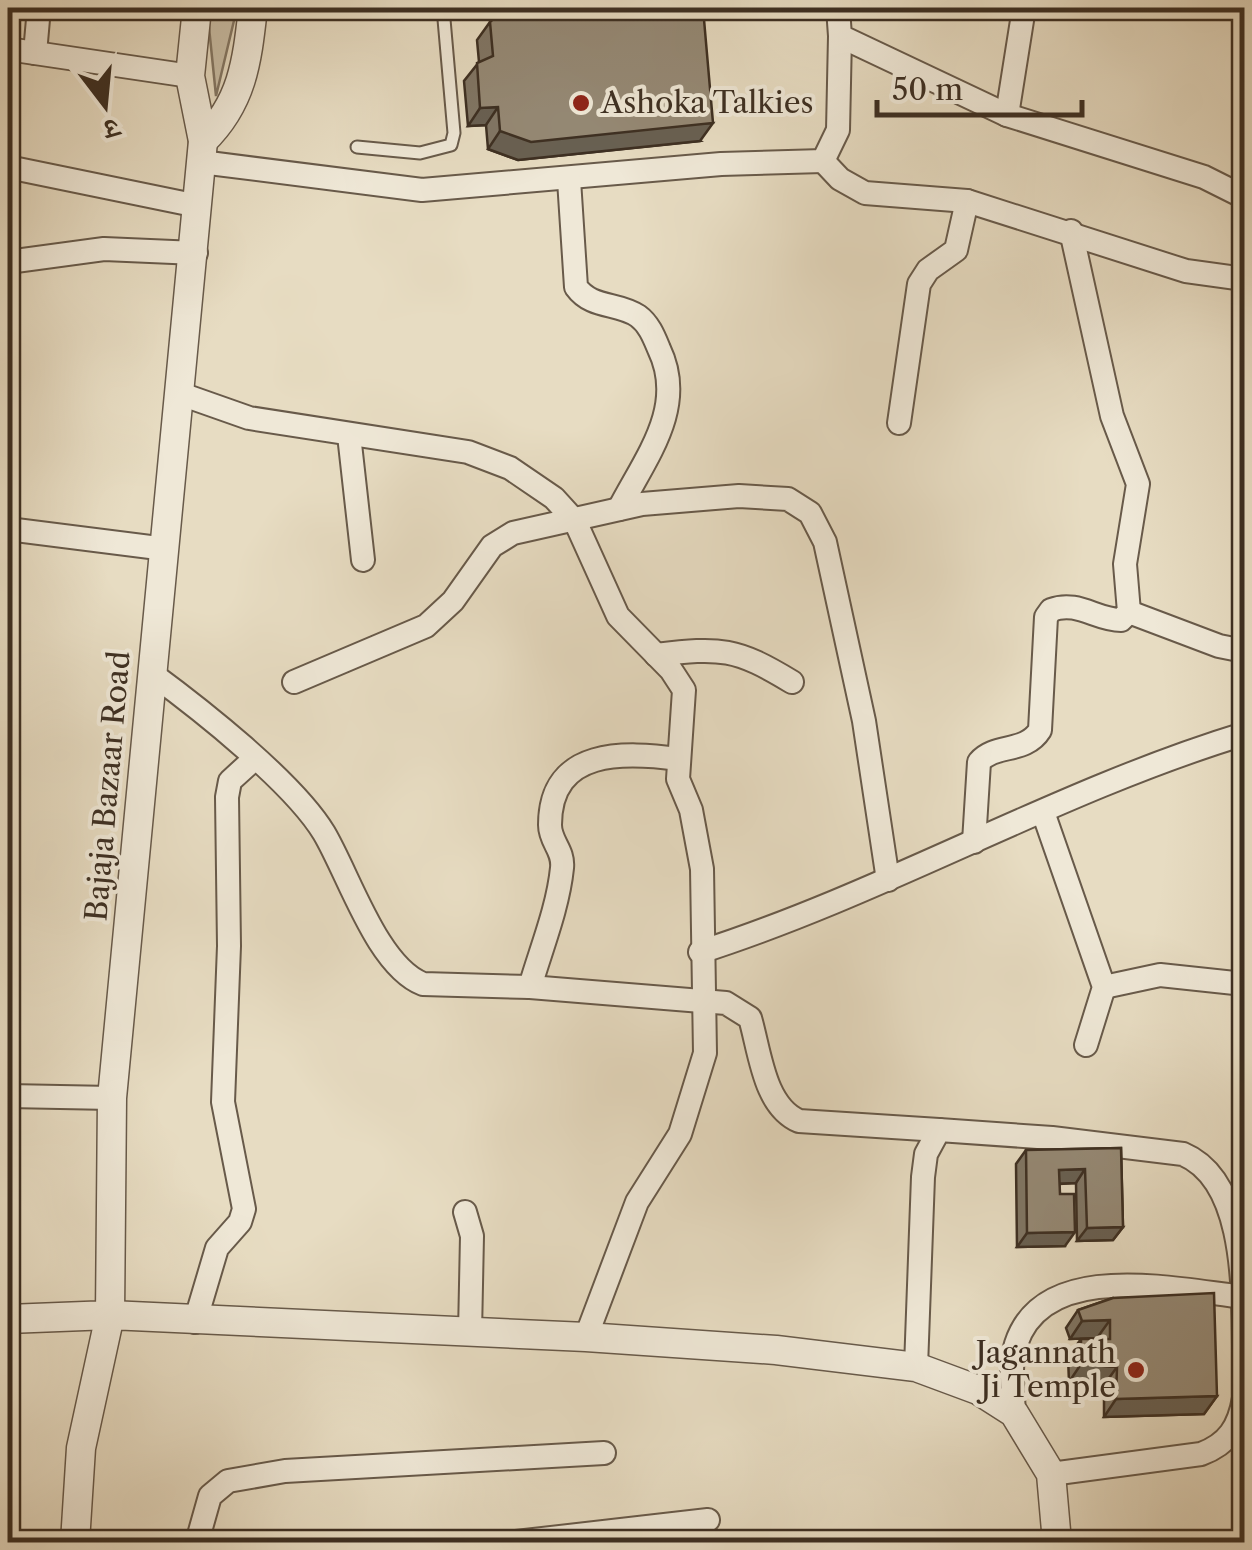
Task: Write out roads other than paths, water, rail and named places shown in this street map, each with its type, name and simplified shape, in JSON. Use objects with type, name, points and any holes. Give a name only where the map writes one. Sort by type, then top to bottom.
[{"type":"street","points":[[35,53],[39,8]]},
{"type":"street","name":"Bajaja Bazaar Road","points":[[75,1542],[81,1448],[110,1315],[112,1098],[178,393],[196,253],[202,152],[190,76],[197,8]]},
{"type":"street","points":[[253,8],[240,92],[202,152],[422,190],[721,164],[824,160]]},
{"type":"street","points":[[824,160],[838,130],[838,8]]},
{"type":"street","points":[[1008,116],[1024,8]]},
{"type":"street","points":[[840,36],[1008,116],[1204,177],[1244,197]]},
{"type":"street","points":[[8,49],[190,76]]},
{"type":"street","points":[[824,160],[840,179],[865,193],[967,201],[1071,231],[1186,271],[1244,279]]},
{"type":"street","points":[[8,167],[198,206]]},
{"type":"street","points":[[569,180],[576,286],[590,302],[633,313],[644,321],[669,379],[668,417],[619,509]]},
{"type":"street","points":[[899,423],[918,284],[928,270],[956,250],[967,201]]},
{"type":"street","points":[[1071,231],[1112,416],[1138,484],[1124,564],[1129,612]]},
{"type":"street","points":[[8,262],[104,248],[196,253]]},
{"type":"street","points":[[178,393],[249,418],[468,452],[531,481],[575,521],[618,616],[684,690],[678,779],[691,810],[702,869],[700,952],[707,1003],[705,1053],[680,1134],[636,1202],[586,1337]]},
{"type":"street","points":[[348,436],[363,560]]},
{"type":"street","points":[[294,682],[426,626],[453,601],[492,546],[513,532],[619,509],[709,497],[778,496],[810,513],[825,542],[861,706],[888,880]]},
{"type":"street","points":[[8,529],[166,549]]},
{"type":"street","points":[[974,842],[979,762],[986,754],[1027,744],[1040,730],[1046,617],[1052,610],[1071,605],[1112,620],[1121,620],[1129,612]]},
{"type":"street","points":[[1129,612],[1219,646],[1244,651]]},
{"type":"street","points":[[656,655],[706,648],[746,654],[792,682]]},
{"type":"street","points":[[151,673],[202,711],[323,831],[370,923],[409,979],[423,984],[530,987],[726,1004],[750,1018],[769,1086],[785,1115],[799,1121],[1052,1138],[1183,1154],[1201,1162],[1226,1197],[1244,1297],[1244,1344]]},
{"type":"street","points":[[700,952],[824,910],[1122,776],[1244,734]]},
{"type":"street","points":[[530,987],[561,880],[563,853],[551,834],[550,822],[566,778],[587,762],[623,752],[679,759]]},
{"type":"street","points":[[196,1322],[217,1248],[240,1222],[244,1209],[223,1102],[229,946],[227,797],[230,781],[253,760]]},
{"type":"street","points":[[1043,812],[1104,987],[1086,1045]]},
{"type":"street","points":[[1104,987],[1160,975],[1244,984]]},
{"type":"street","points":[[8,1096],[112,1098]]},
{"type":"street","points":[[916,1367],[922,1177],[926,1154],[939,1130]]},
{"type":"street","points":[[464,1212],[472,1236],[470,1333]]},
{"type":"street","points":[[1014,1413],[1012,1358],[1023,1325],[1040,1306],[1063,1294],[1130,1285],[1244,1297]]},
{"type":"street","points":[[8,1319],[110,1315],[196,1322],[586,1337],[776,1350],[916,1367],[978,1390],[1014,1413],[1051,1474],[1057,1542]]},
{"type":"street","points":[[1051,1474],[1200,1454],[1218,1447],[1234,1431],[1244,1398]]},
{"type":"street","points":[[197,1542],[210,1496],[228,1481],[285,1472],[604,1453]]},
{"type":"street","points":[[516,1542],[708,1520]]},
{"type":"lane","points":[[357,147],[420,154],[451,145],[454,132],[443,8]]},
{"type":"place","name":"Ashoka Talkies","points":[[581,103]]},
{"type":"place","name":"Jagannath Ji Temple","points":[[1136,1370]]}]
